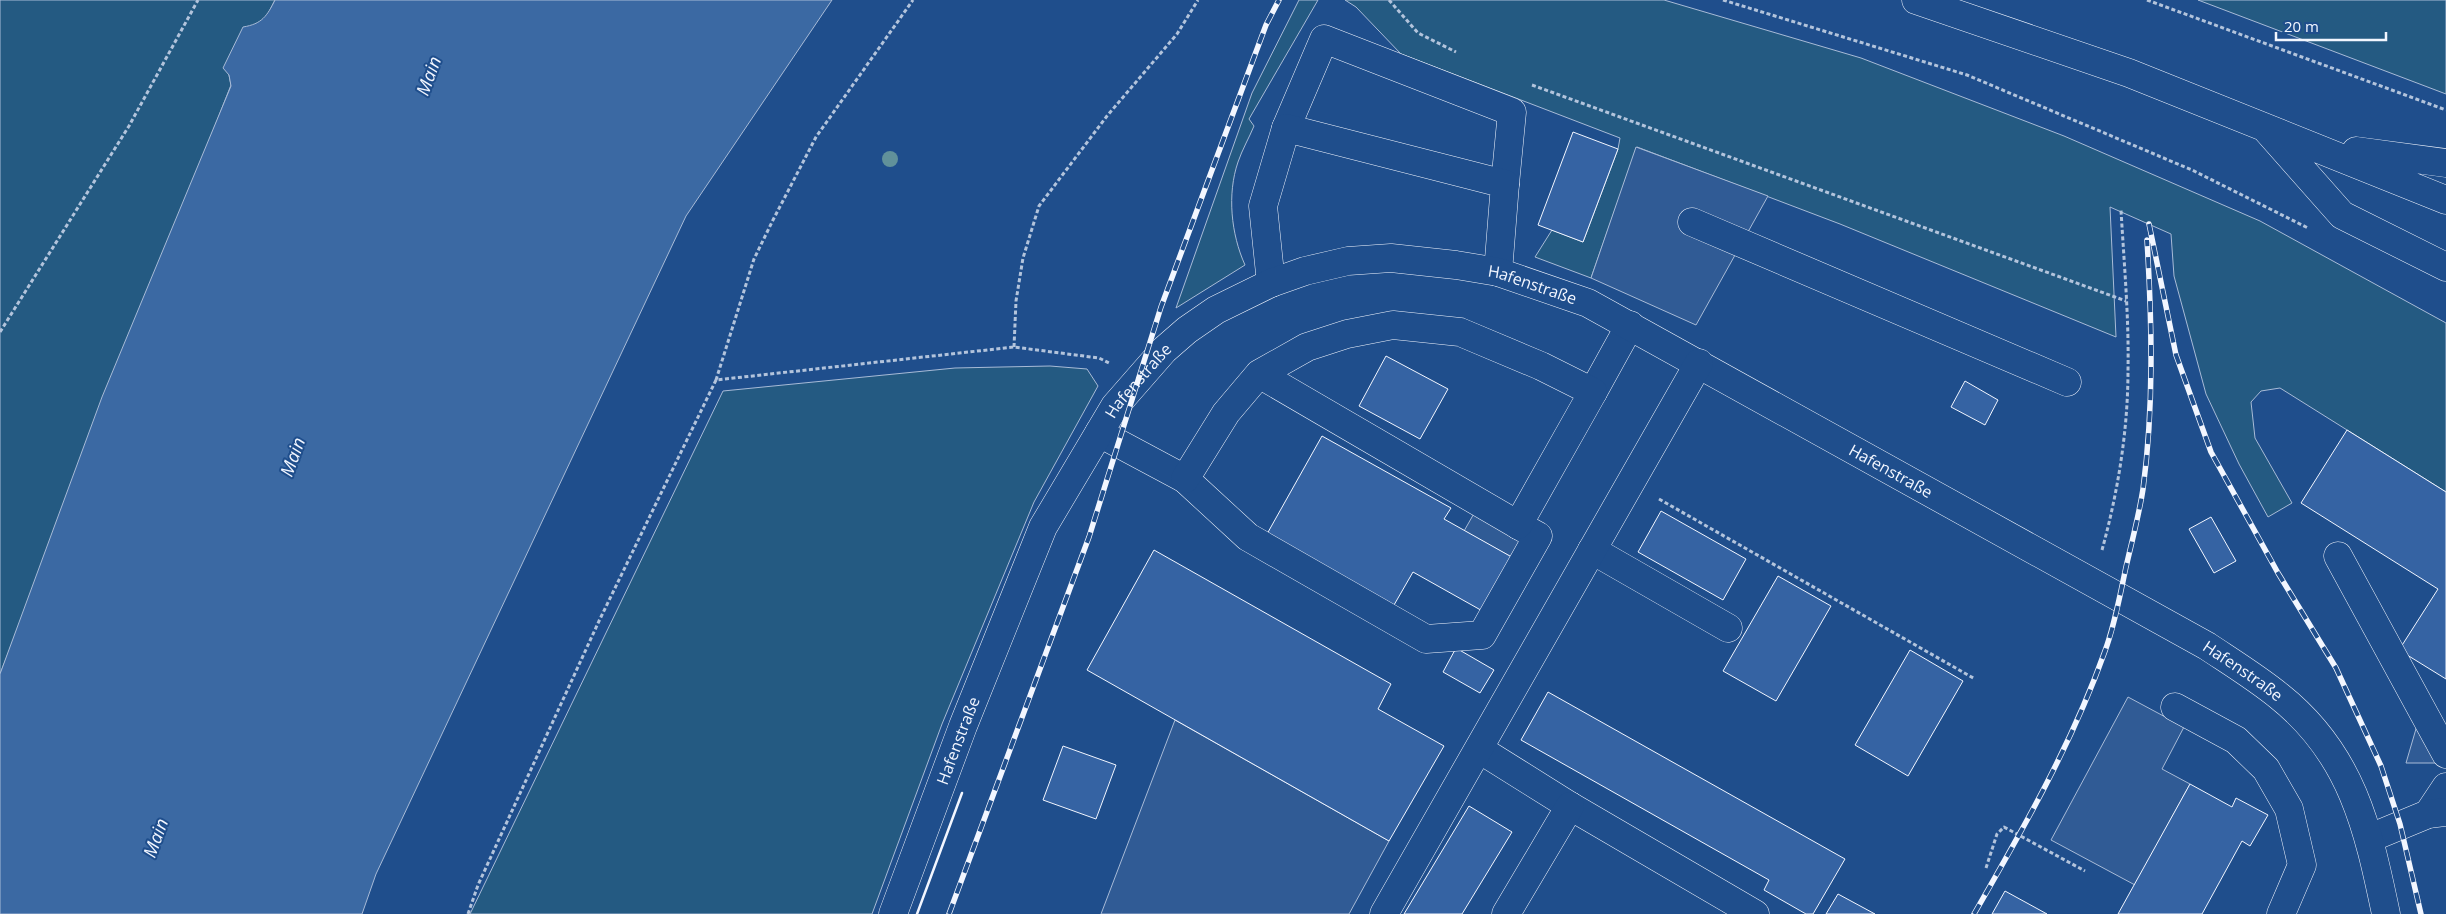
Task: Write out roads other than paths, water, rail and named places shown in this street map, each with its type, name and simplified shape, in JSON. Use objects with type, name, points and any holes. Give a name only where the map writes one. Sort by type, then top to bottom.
[{"type":"main road","points":[[1916,0],[2129,73],[2446,200]]},
{"type":"main road","points":[[1271,283],[1263,206],[1286,128],[1324,38],[1512,112],[1498,272]]},
{"type":"main road","points":[[2264,126],[2342,215],[2446,267]]},
{"type":"main road","points":[[1286,128],[1505,184]]},
{"type":"main road","points":[[2315,146],[2446,163]]},
{"type":"main road","points":[[1692,222],[2067,382]]},
{"type":"main road","name":"Hafenstraße","points":[[893,914],[962,726],[1043,527],[1115,406],[1164,350],[1187,330],[1216,310],[1271,283],[1306,271],[1348,261],[1391,258],[1456,264],[1498,272],[1588,303],[1699,363],[2092,584],[2207,646],[2280,696],[2307,722],[2333,754],[2351,786],[2370,838],[2386,914]]},
{"type":"main road","points":[[1185,479],[1226,412],[1259,374],[1307,347],[1348,334],[1393,325],[1460,332],[1541,366],[1594,392]]},
{"type":"main road","points":[[1518,525],[1630,326]]},
{"type":"main road","points":[[1384,914],[1699,363]]},
{"type":"main road","points":[[1099,433],[1185,479],[1248,537],[1426,638],[1482,636],[1538,536],[1259,374]]},
{"type":"main road","points":[[1592,550],[1728,628]]},
{"type":"main road","points":[[2338,556],[2446,754]]},
{"type":"main road","points":[[2174,707],[2236,740],[2266,769],[2289,809],[2302,865],[2281,914]]},
{"type":"main road","points":[[1478,749],[1740,910]]},
{"type":"main road","points":[[2370,838],[2437,813],[2446,787]]},
{"type":"main road","points":[[1506,914],[1570,806]]},
{"type":"water","name":"Main","points":[[275,0],[832,0],[686,216],[376,874],[362,914],[0,914],[0,674],[102,397],[231,86],[229,75],[223,68],[243,27],[255,24],[263,18]]},
{"type":"railway","points":[[949,914],[1089,537],[1161,307],[1266,25],[1279,0]]},
{"type":"railway","points":[[2149,224],[2176,355],[2211,452],[2278,573],[2336,668],[2381,766],[2400,824],[2421,914]]},
{"type":"railway","points":[[1974,914],[2046,786],[2078,719],[2109,641],[2140,508],[2147,458],[2151,365],[2147,240]]}]
